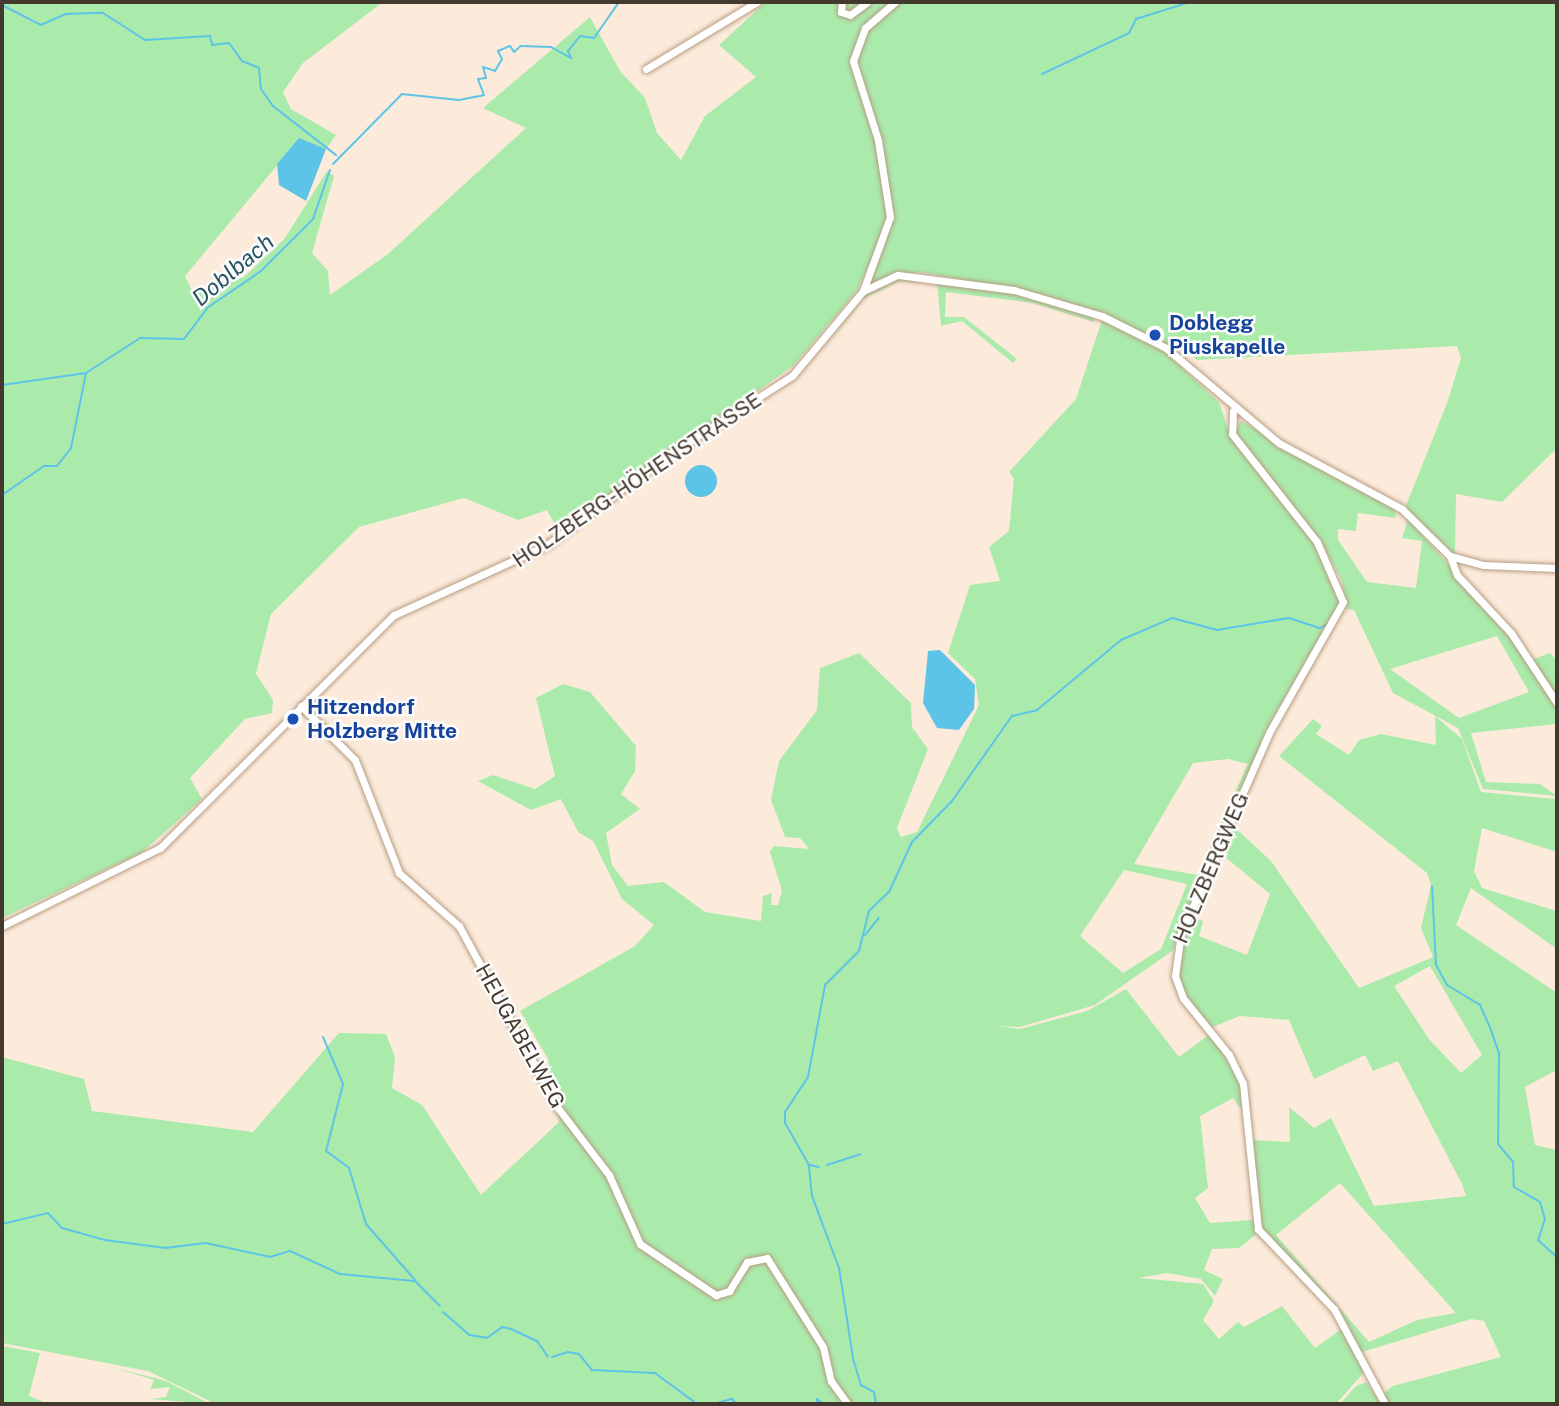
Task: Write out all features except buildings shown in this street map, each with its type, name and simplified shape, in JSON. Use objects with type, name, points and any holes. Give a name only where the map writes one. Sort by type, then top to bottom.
[{"type":"street","points":[[646,69],[757,2]]},
{"type":"street","points":[[842,2],[841,12],[850,15],[867,2]]},
{"type":"street","points":[[863,291],[890,218],[878,140],[853,61],[865,28],[895,2]]},
{"type":"street","name":"HOLZBERG-HÖHENSTRASSE","points":[[2,926],[160,848],[394,615],[524,560],[792,376],[863,291],[894,276],[919,274],[1073,305],[1166,348],[1233,411],[1279,443],[1402,509],[1450,556],[1483,565],[1557,568]]},
{"type":"street","name":"HOLZBERGWEG","points":[[1233,411],[1232,434],[1318,542],[1339,582],[1343,602],[1337,621],[1274,721],[1181,933],[1175,976],[1183,998],[1229,1055],[1243,1084],[1258,1229],[1334,1309],[1385,1404]]},
{"type":"street","points":[[1450,556],[1453,570],[1511,634],[1557,703]]},
{"type":"street","name":"HEUGABELWEG","points":[[301,706],[355,760],[399,873],[459,926],[558,1108],[609,1175],[640,1244],[716,1295],[729,1291],[747,1262],[767,1258],[823,1347],[831,1381],[848,1404]]},
{"type":"green space","points":[[2,2],[383,2],[303,63],[283,92],[291,109],[336,135],[326,149],[299,139],[185,276],[192,291],[244,277],[285,238],[327,171],[334,176],[312,253],[328,271],[330,295],[388,254],[526,128],[483,108],[590,17],[620,71],[645,98],[657,133],[681,160],[705,116],[756,77],[719,45],[766,2],[1557,2],[1557,448],[1502,502],[1456,494],[1455,555],[1405,508],[1447,403],[1461,358],[1457,346],[1197,360],[1184,347],[1168,346],[1041,294],[919,272],[870,282],[888,237],[881,239],[856,292],[793,366],[580,516],[554,523],[547,510],[518,520],[464,498],[359,527],[271,614],[256,674],[273,700],[272,713],[245,719],[190,778],[202,799],[141,853],[2,918]]},
{"type":"green space","points":[[905,277],[1027,295],[1095,316],[1094,322],[1033,303],[946,292],[945,317],[964,317],[1017,359],[1013,363],[962,321],[941,326],[937,282],[900,281],[863,299],[817,360],[865,295]]},
{"type":"green space","points":[[1102,320],[1157,345],[1219,402],[1230,435],[1310,535],[1340,602],[1272,720],[1172,951],[1095,1005],[1020,1027],[998,1026],[1020,1029],[1087,1011],[1126,989],[1179,1057],[1210,1034],[1238,1078],[1247,1117],[1233,1098],[1200,1116],[1208,1188],[1195,1198],[1210,1223],[1252,1220],[1258,1233],[1239,1248],[1212,1249],[1204,1270],[1223,1279],[1215,1296],[1201,1279],[1167,1273],[1139,1278],[1203,1284],[1214,1301],[1203,1320],[1219,1339],[1238,1322],[1244,1327],[1282,1306],[1315,1348],[1343,1328],[1365,1371],[1336,1404],[216,1404],[148,1371],[2,1343],[2,1057],[84,1079],[92,1111],[253,1132],[339,1033],[386,1034],[395,1057],[392,1088],[422,1105],[481,1195],[559,1122],[548,1059],[520,1011],[635,946],[654,925],[622,899],[593,841],[578,832],[561,799],[531,810],[478,781],[493,775],[535,789],[555,776],[536,698],[563,684],[590,692],[636,746],[635,771],[621,794],[640,809],[606,833],[612,865],[628,886],[664,882],[705,912],[761,921],[763,896],[772,893],[771,905],[778,905],[782,891],[770,852],[774,846],[809,849],[800,838],[785,837],[771,800],[779,761],[817,710],[820,668],[859,653],[911,703],[912,727],[928,749],[897,828],[901,837],[917,832],[979,705],[975,679],[948,653],[970,585],[1000,581],[989,547],[1009,531],[1014,479],[1009,472],[1076,399]],"holes":[[[1228,759],[1248,764],[1198,875],[1134,864],[1193,763]],[[1124,870],[1187,884],[1161,949],[1123,973],[1080,936]]]},
{"type":"green space","points":[[1241,421],[1395,508],[1396,518],[1358,513],[1356,531],[1338,529],[1338,540],[1367,582],[1416,588],[1422,541],[1402,538],[1408,519],[1501,624],[1557,706],[1557,724],[1471,733],[1486,782],[1540,784],[1557,796],[1483,789],[1458,728],[1393,693],[1354,610],[1346,609],[1342,581],[1320,540],[1234,433]],"holes":[[[1497,636],[1529,692],[1459,718],[1390,669]]]},
{"type":"green space","points":[[1550,653],[1557,660],[1557,699],[1532,660]]},
{"type":"green space","points":[[1435,716],[1462,739],[1481,792],[1557,799],[1557,852],[1482,828],[1474,871],[1482,888],[1557,911],[1557,949],[1471,888],[1456,925],[1557,993],[1557,1070],[1525,1087],[1535,1145],[1557,1150],[1557,1404],[1388,1404],[1383,1394],[1393,1386],[1501,1357],[1484,1321],[1471,1319],[1362,1352],[1336,1308],[1260,1228],[1253,1140],[1290,1142],[1289,1107],[1314,1128],[1331,1118],[1374,1206],[1466,1196],[1462,1184],[1398,1061],[1373,1071],[1365,1055],[1314,1079],[1289,1020],[1240,1016],[1210,1028],[1185,997],[1177,976],[1176,956],[1190,917],[1203,921],[1199,936],[1247,955],[1270,894],[1219,852],[1231,824],[1271,861],[1359,988],[1433,957],[1421,928],[1431,885],[1427,873],[1279,756],[1313,719],[1322,726],[1316,734],[1349,755],[1359,740],[1381,734],[1436,745]],"holes":[[[1430,966],[1482,1055],[1461,1073],[1429,1039],[1394,986]],[[1340,1183],[1455,1312],[1455,1313],[1417,1320],[1369,1342],[1276,1235]]]},
{"type":"green space","points":[[2,1346],[40,1353],[29,1396],[49,1404],[2,1404]]},
{"type":"green space","points":[[112,1367],[166,1381],[210,1404],[151,1399],[166,1397],[170,1387],[150,1389],[154,1380]]},
{"type":"green space","points":[[1366,1382],[1382,1404],[1340,1404],[1356,1386]]},
{"type":"water","points":[[299,138],[326,149],[306,201],[279,185],[277,164]]},
{"type":"water","points":[[701,465],[713,469],[717,481],[713,493],[701,497],[689,493],[685,481],[689,469]]},
{"type":"water","points":[[940,650],[975,685],[974,709],[959,730],[937,728],[923,703],[928,651]]},
{"type":"waterway","name":"Doblbach","points":[[333,164],[402,94],[459,100],[484,95],[478,79],[486,78],[483,67],[495,71],[502,59],[498,51],[510,46],[514,52],[521,46],[551,47],[571,58],[568,51],[580,36],[594,38],[619,2]]},
{"type":"waterway","points":[[1042,74],[1129,33],[1136,19],[1190,2]]},
{"type":"waterway","points":[[2,5],[41,25],[66,14],[103,13],[145,40],[210,36],[212,45],[229,43],[242,61],[259,68],[261,89],[273,106],[336,155]]},
{"type":"waterway","name":"Doblbach","points":[[2,495],[44,466],[57,466],[71,448],[86,373],[140,338],[184,339],[207,308],[261,271],[313,219],[330,170]]},
{"type":"waterway","points":[[2,385],[86,373]]},
{"type":"waterway","points":[[876,1404],[874,1392],[861,1385],[853,1358],[839,1268],[812,1196],[809,1165],[785,1123],[785,1112],[808,1077],[825,985],[859,951],[869,911],[889,892],[912,842],[952,801],[1012,716],[1037,710],[1121,640],[1172,618],[1217,630],[1289,618],[1320,628],[1327,624]]},
{"type":"waterway","points":[[1432,886],[1436,965],[1447,985],[1480,1005],[1491,1030],[1499,1053],[1498,1144],[1513,1162],[1514,1187],[1540,1202],[1545,1219],[1538,1240],[1557,1257]]},
{"type":"waterway","points":[[865,935],[879,918]]},
{"type":"waterway","points":[[323,1037],[343,1084],[326,1151],[349,1168],[366,1224],[415,1280]]},
{"type":"waterway","points":[[827,1165],[860,1154]]},
{"type":"waterway","points":[[810,1165],[819,1167]]},
{"type":"waterway","points":[[2,1224],[48,1213],[62,1228],[105,1240],[165,1248],[206,1243],[270,1257],[290,1251],[340,1274],[415,1281],[440,1306]]},
{"type":"waterway","points":[[443,1312],[469,1335],[487,1338],[502,1327],[511,1329],[537,1341],[548,1357]]},
{"type":"waterway","points":[[552,1357],[568,1352],[579,1354],[592,1370],[655,1373],[697,1404]]},
{"type":"waterway","points":[[713,1404],[732,1399],[737,1404]]},
{"type":"waterway","points":[[817,1404],[817,1399],[824,1404]]},
{"type":"place","name":"Doblegg Piuskapelle","points":[[1155,335]]},
{"type":"place","name":"Hitzendorf Holzberg Mitte","points":[[293,719]]}]
